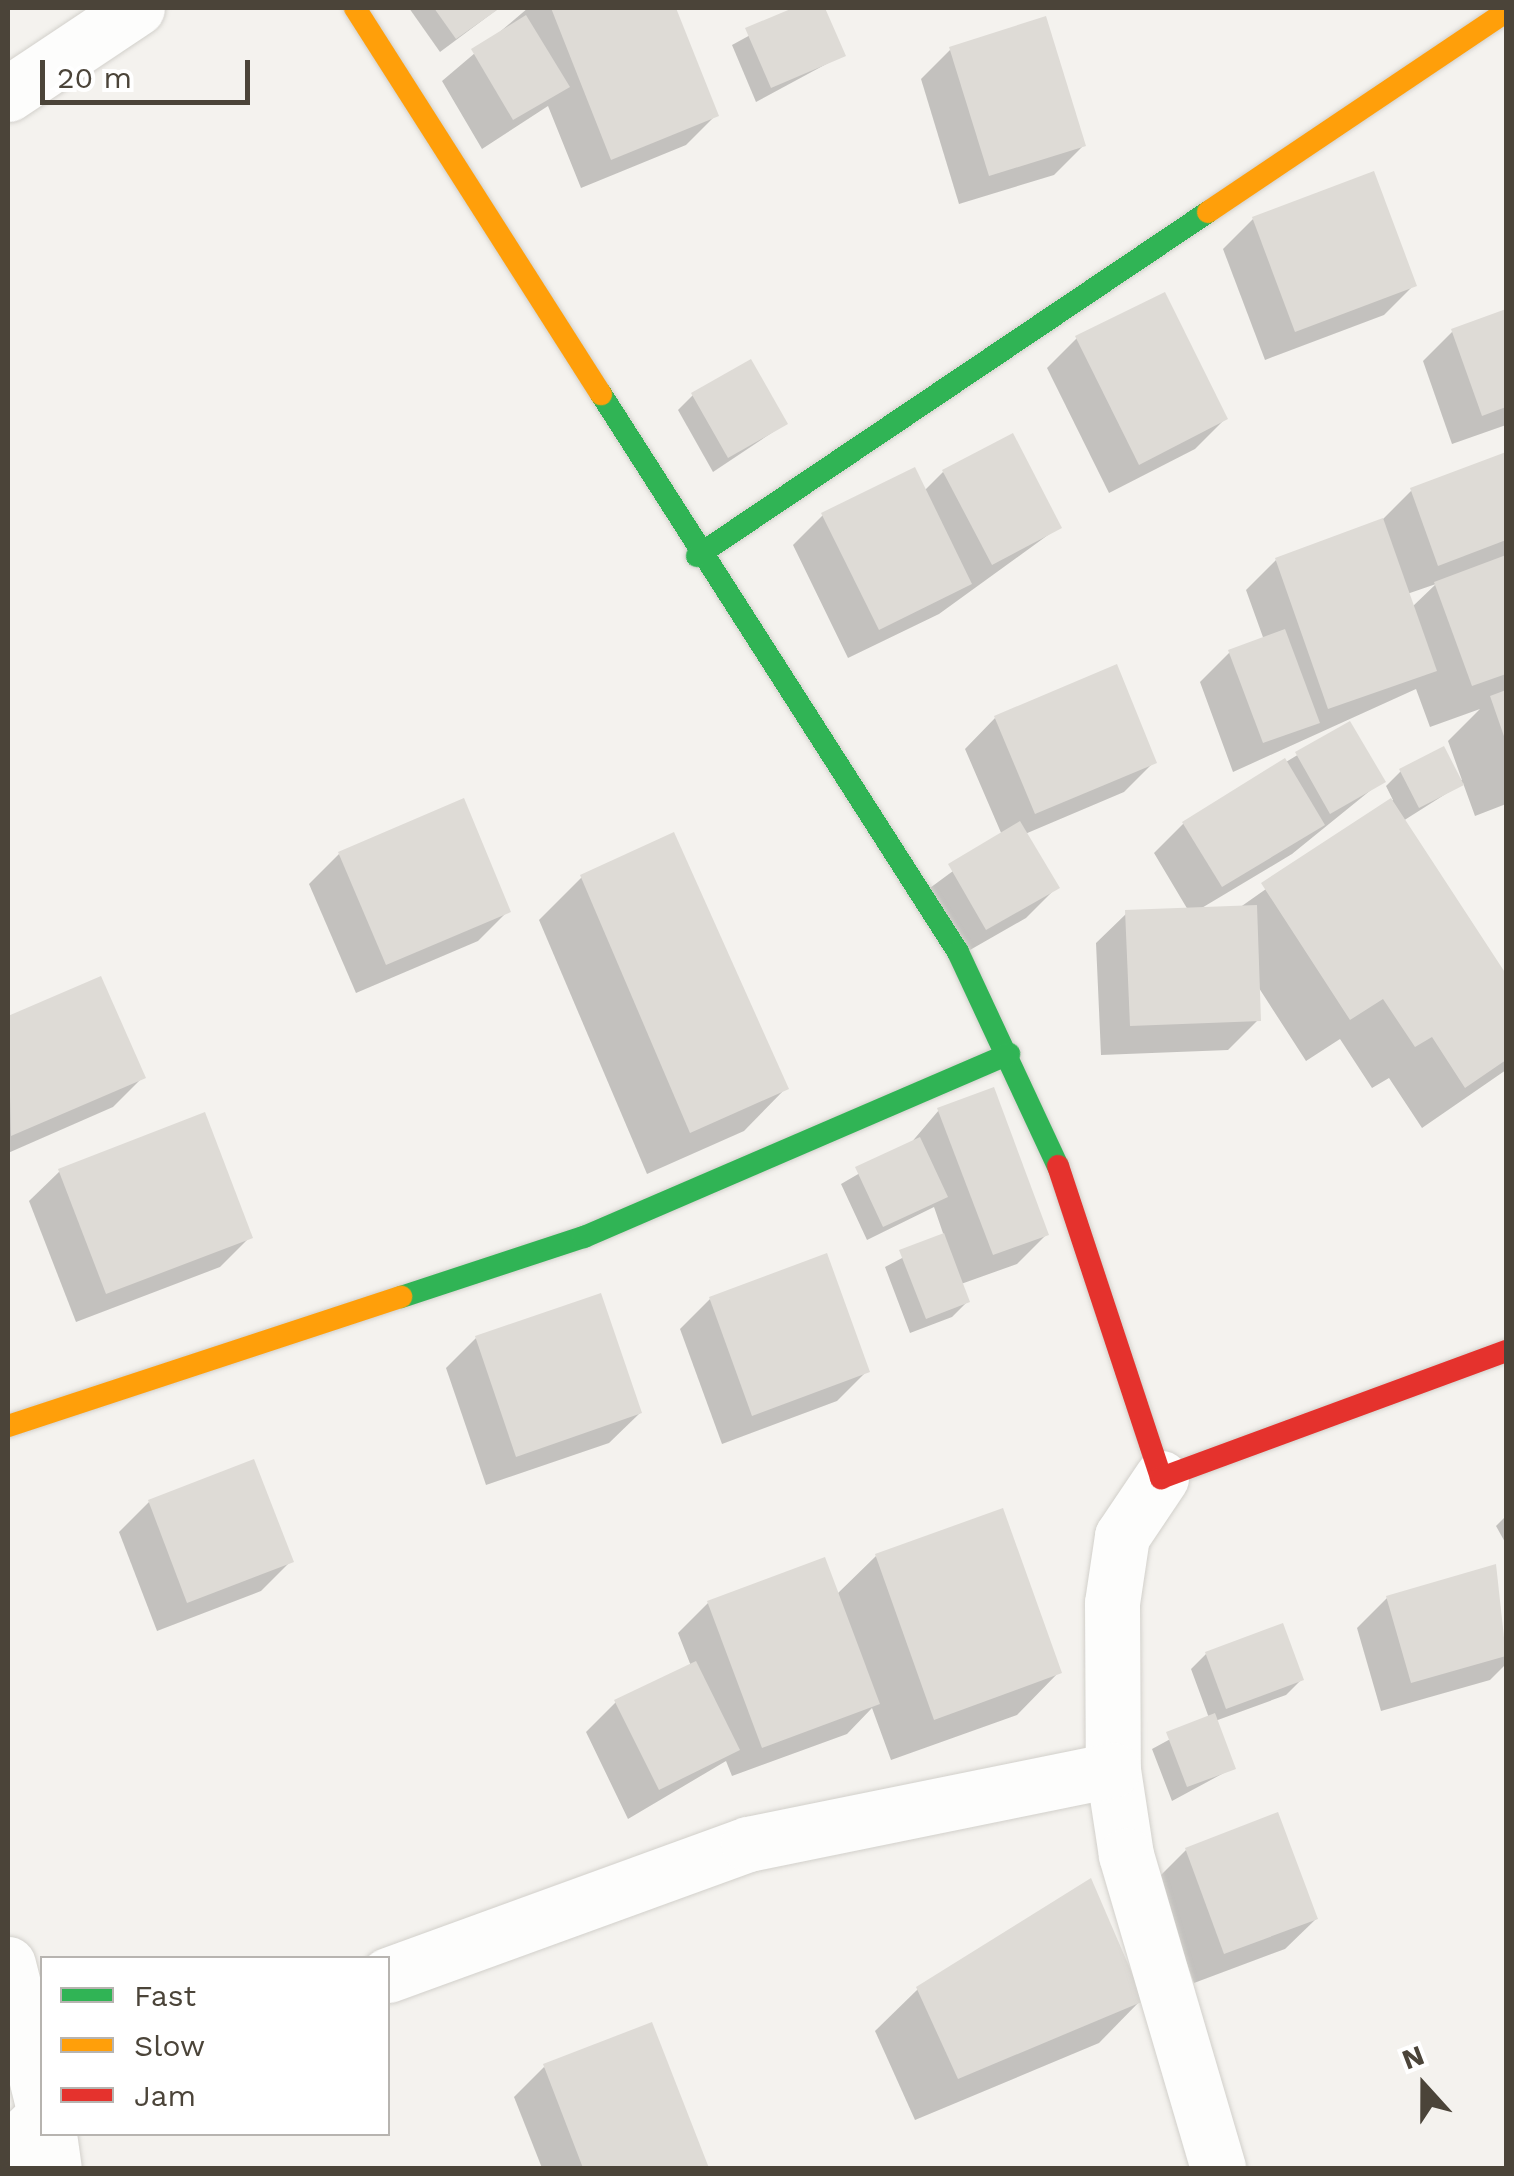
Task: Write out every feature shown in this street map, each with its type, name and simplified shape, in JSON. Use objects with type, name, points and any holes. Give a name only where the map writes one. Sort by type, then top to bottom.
[{"type":"street","points":[[8,94],[137,8]]},
{"type":"street","points":[[355,8],[697,556],[958,952],[1010,1054],[1072,1195],[1161,1478]]},
{"type":"street","points":[[697,556],[1506,12]]},
{"type":"street","points":[[8,1426],[584,1237],[1010,1054]]},
{"type":"street","points":[[1218,2168],[1126,1855],[1113,1770],[1112,1602],[1122,1536],[1161,1478],[1506,1351]]},
{"type":"street","points":[[390,1975],[748,1844],[1113,1770]]},
{"type":"street","points":[[8,1964],[40,2093]]},
{"type":"street","points":[[8,2152],[40,2120]]},
{"type":"street","points":[[49,2136],[54,2168]]},
{"type":"building","points":[[434,8],[500,8],[456,39]]},
{"type":"building","points":[[551,8],[676,8],[719,116],[611,160]]},
{"type":"building","points":[[793,8],[825,8],[846,56],[771,88],[745,28]]},
{"type":"building","points":[[526,15],[570,87],[513,120],[471,49]]},
{"type":"building","points":[[1046,16],[1086,146],[989,176],[949,47]]},
{"type":"building","points":[[1374,171],[1417,286],[1295,332],[1252,217]]},
{"type":"building","points":[[1165,292],[1228,419],[1139,465],[1075,336]]},
{"type":"building","points":[[1506,309],[1506,407],[1482,416],[1451,329]]},
{"type":"building","points":[[751,359],[788,424],[728,458],[691,393]]},
{"type":"building","points":[[1013,433],[1062,528],[992,565],[942,470]]},
{"type":"building","points":[[1506,452],[1506,540],[1438,566],[1410,488]]},
{"type":"building","points":[[915,467],[972,584],[879,630],[821,513]]},
{"type":"building","points":[[1383,518],[1437,671],[1328,709],[1275,558]]},
{"type":"building","points":[[1506,555],[1506,674],[1472,686],[1434,582]]},
{"type":"building","points":[[1285,629],[1320,723],[1263,743],[1228,650]]},
{"type":"building","points":[[1117,664],[1157,763],[1035,814],[994,716]]},
{"type":"building","points":[[1506,690],[1506,742],[1490,696]]},
{"type":"building","points":[[1350,721],[1386,782],[1330,814],[1295,752]]},
{"type":"building","points":[[1444,746],[1464,785],[1419,808],[1399,769]]},
{"type":"building","points":[[1285,758],[1325,825],[1222,887],[1182,822]]},
{"type":"building","points":[[464,798],[511,912],[386,965],[338,852]]},
{"type":"building","points":[[1391,798],[1506,974],[1506,1060],[1465,1088],[1432,1037],[1415,1047],[1383,999],[1350,1020],[1261,883]]},
{"type":"building","points":[[1020,821],[1060,888],[986,930],[948,864]]},
{"type":"building","points":[[674,832],[789,1089],[690,1133],[580,875]]},
{"type":"building","points":[[1257,905],[1261,1021],[1130,1026],[1125,910]]},
{"type":"building","points":[[101,976],[146,1078],[11,1136],[8,1016]]},
{"type":"building","points":[[994,1087],[1049,1235],[993,1255],[937,1108]]},
{"type":"building","points":[[205,1112],[253,1238],[106,1294],[58,1169]]},
{"type":"building","points":[[920,1137],[948,1197],[883,1227],[855,1167]]},
{"type":"building","points":[[944,1233],[970,1302],[926,1319],[899,1250]]},
{"type":"building","points":[[827,1253],[870,1372],[752,1416],[709,1297]]},
{"type":"building","points":[[601,1293],[642,1413],[516,1457],[475,1336]]},
{"type":"building","points":[[254,1459],[294,1562],[187,1603],[148,1500]]},
{"type":"building","points":[[1003,1508],[1062,1673],[934,1720],[875,1554]]},
{"type":"building","points":[[825,1557],[880,1704],[762,1748],[707,1601]]},
{"type":"building","points":[[1496,1564],[1506,1656],[1411,1683],[1386,1596]]},
{"type":"building","points":[[1283,1623],[1304,1680],[1226,1709],[1205,1652]]},
{"type":"building","points":[[696,1661],[740,1750],[659,1790],[614,1700]]},
{"type":"building","points":[[1215,1713],[1236,1769],[1187,1787],[1166,1732]]},
{"type":"building","points":[[1278,1812],[1318,1919],[1224,1954],[1185,1848]]},
{"type":"building","points":[[1091,1878],[1144,2001],[958,2079],[916,1987]]},
{"type":"building","points":[[652,2022],[709,2168],[583,2168],[543,2064]]},
{"type":"traffic: fast","points":[[697,556],[1208,212]]},
{"type":"traffic: fast","points":[[601,394],[958,952],[1058,1166]]},
{"type":"traffic: fast","points":[[401,1297],[584,1237],[1009,1054]]},
{"type":"traffic: slow","points":[[355,8],[601,394]]},
{"type":"traffic: slow","points":[[1208,212],[1506,12]]},
{"type":"traffic: slow","points":[[8,1426],[401,1297]]},
{"type":"traffic: jam","points":[[1058,1166],[1161,1478],[1506,1351]]}]
